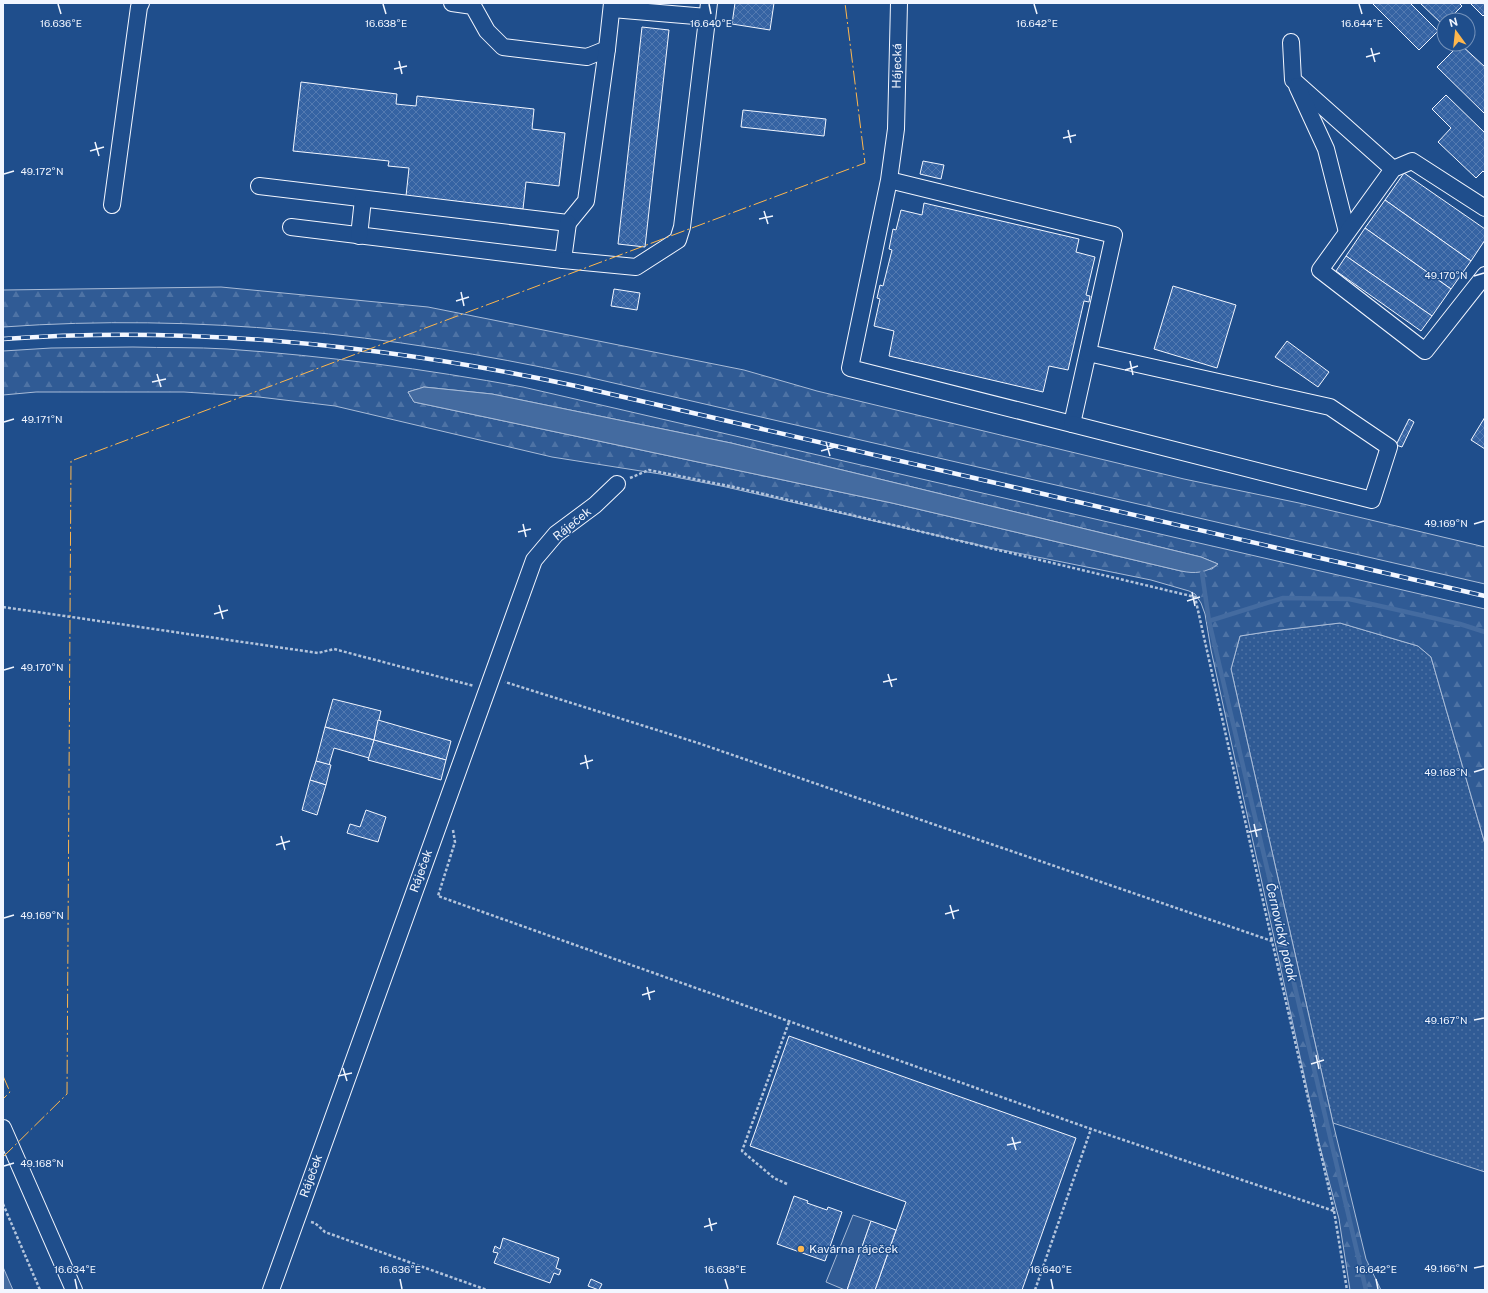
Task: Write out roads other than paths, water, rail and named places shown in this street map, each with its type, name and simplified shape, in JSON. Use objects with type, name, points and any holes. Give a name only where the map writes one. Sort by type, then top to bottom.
[{"type":"street","points":[[112,205],[124,106],[141,3]]},
{"type":"street","points":[[452,3],[473,6],[487,31],[503,47],[587,57],[607,49]]},
{"type":"street","name":"Hájecká","points":[[899,3],[896,129],[889,180],[850,368],[1072,424]]},
{"type":"street","points":[[291,227],[563,260],[636,267],[678,240],[682,227],[708,10],[612,6],[586,201],[568,223],[563,260]]},
{"type":"street","points":[[1291,42],[1293,80],[1326,149],[1347,232]]},
{"type":"street","points":[[1293,80],[1393,169]]},
{"type":"street","points":[[1485,208],[1412,161],[1393,169],[1320,270],[1425,351],[1485,275]]},
{"type":"street","points":[[889,180],[1114,236],[1072,424],[1372,500],[1389,447],[1330,407],[1088,353]]},
{"type":"street","points":[[259,186],[568,223]]},
{"type":"street","points":[[358,236],[364,199]]},
{"type":"street","name":"Ráječek","points":[[271,1290],[296,1217],[534,560],[556,534],[595,505],[617,484]]},
{"type":"street","points":[[3,1128],[74,1290]]},
{"type":"waterway","name":"Černovický potok","points":[[1202,573],[1209,621],[1366,1290]]},
{"type":"waterway","points":[[1209,621],[1283,598],[1349,599],[1460,624],[1485,632]]},
{"type":"railway","points":[[3,339],[75,335],[219,337],[291,342],[363,350],[506,372],[576,386],[1485,596]]},
{"type":"place","name":"Kavárna ráječek","points":[[801,1249]]}]
